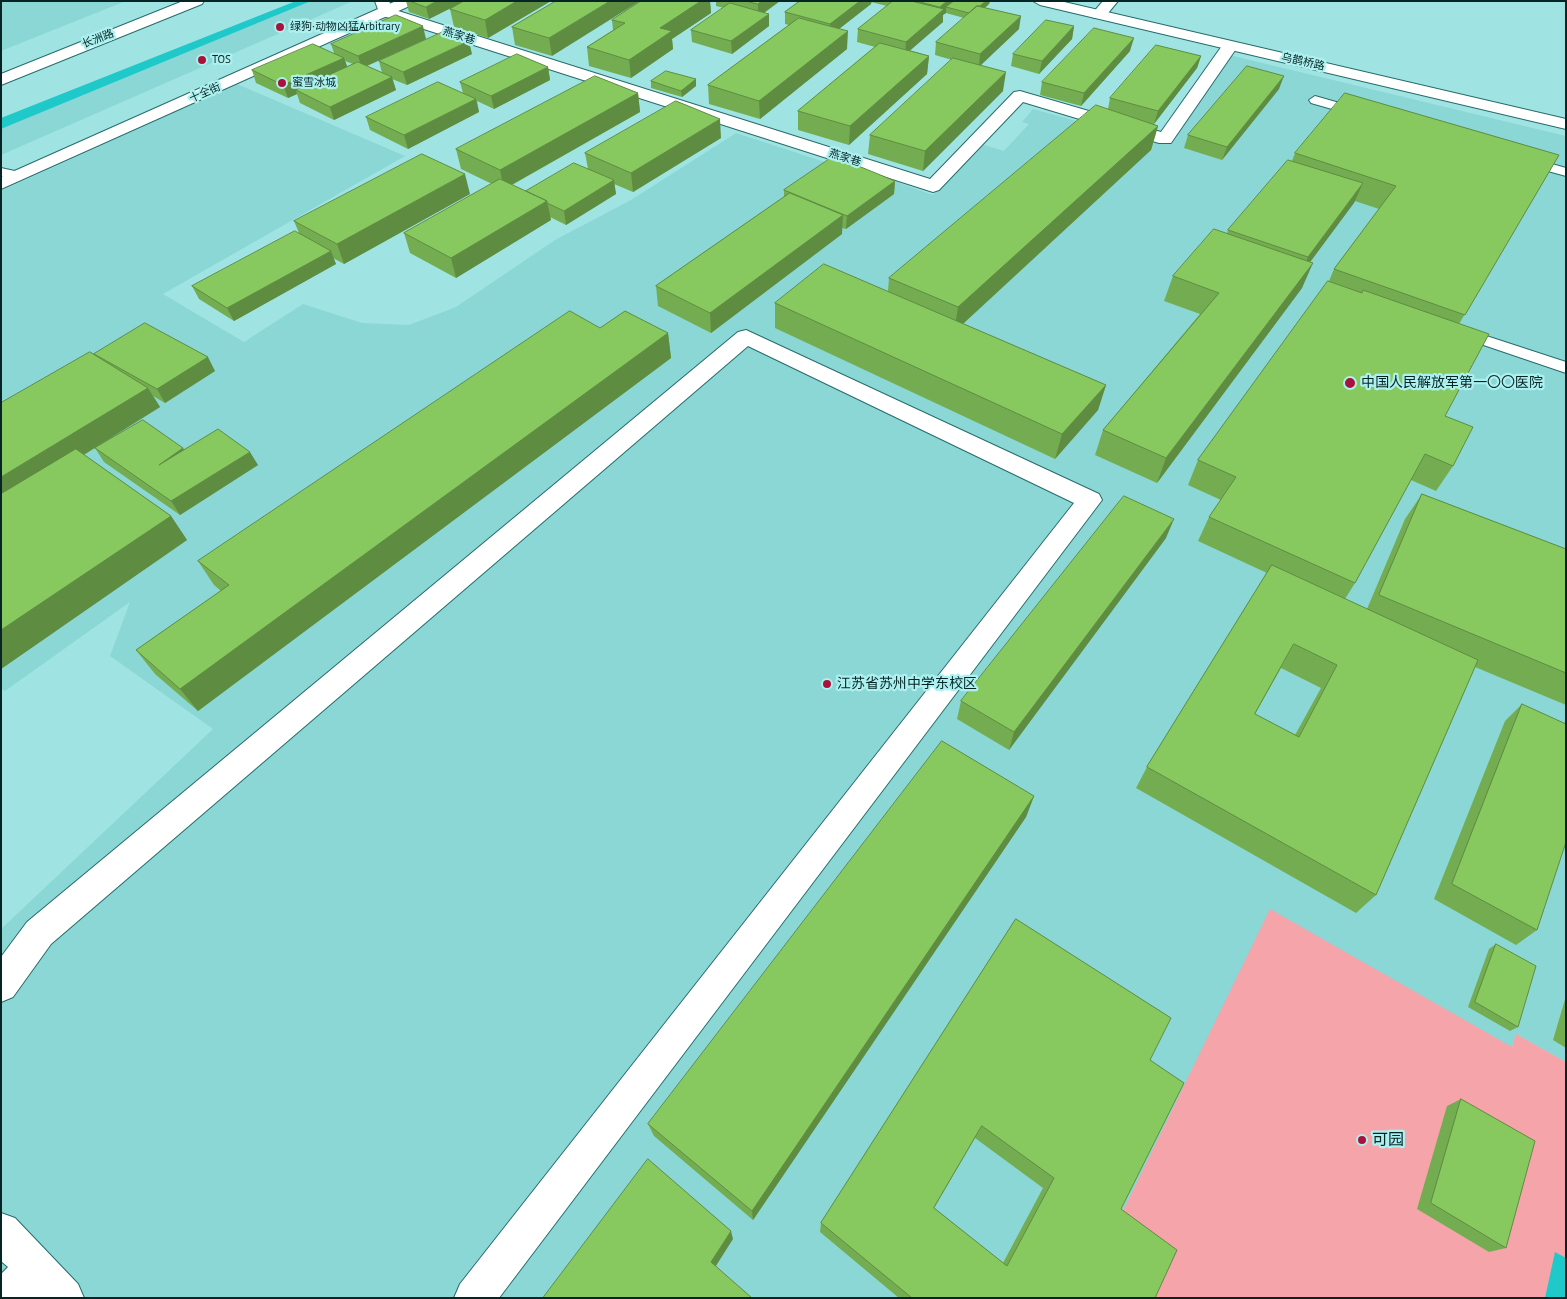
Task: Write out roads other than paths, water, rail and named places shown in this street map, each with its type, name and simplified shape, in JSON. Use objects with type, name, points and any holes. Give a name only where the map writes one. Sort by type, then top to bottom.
[{"type":"street","name":"长洲路","points":[[1,80],[196,1]]},
{"type":"street","name":"十全街","points":[[1,184],[383,7],[409,1]]},
{"type":"street","name":"乌鹊桥路","points":[[1040,1],[1566,124]]},
{"type":"street","points":[[1099,15],[1111,1]]},
{"type":"street","name":"燕家巷","points":[[383,7],[933,186],[1020,96],[1165,139],[1230,46]]},
{"type":"street","points":[[1,985],[39,932],[746,337],[1090,500],[474,1298]]},
{"type":"street","points":[[1,1232],[64,1298]]},
{"type":"street","points":[[8,1298],[34,1268]]},
{"type":"lane","points":[[1315,100],[1370,116]]},
{"type":"lane","points":[[1510,156],[1566,172]]},
{"type":"lane","points":[[1,172],[19,176]]},
{"type":"lane","points":[[1465,334],[1566,368]]},
{"type":"place","name":"绿狗·动物凶猛Arbitrary","points":[[280,27]]},
{"type":"place","name":"TOS","points":[[202,60]]},
{"type":"place","name":"蜜雪冰城","points":[[282,83]]},
{"type":"place","name":"中国人民解放军第一〇〇医院","points":[[1350,383]]},
{"type":"place","name":"江苏省苏州中学东校区","points":[[827,684]]},
{"type":"place","name":"可园","points":[[1362,1140]]}]
